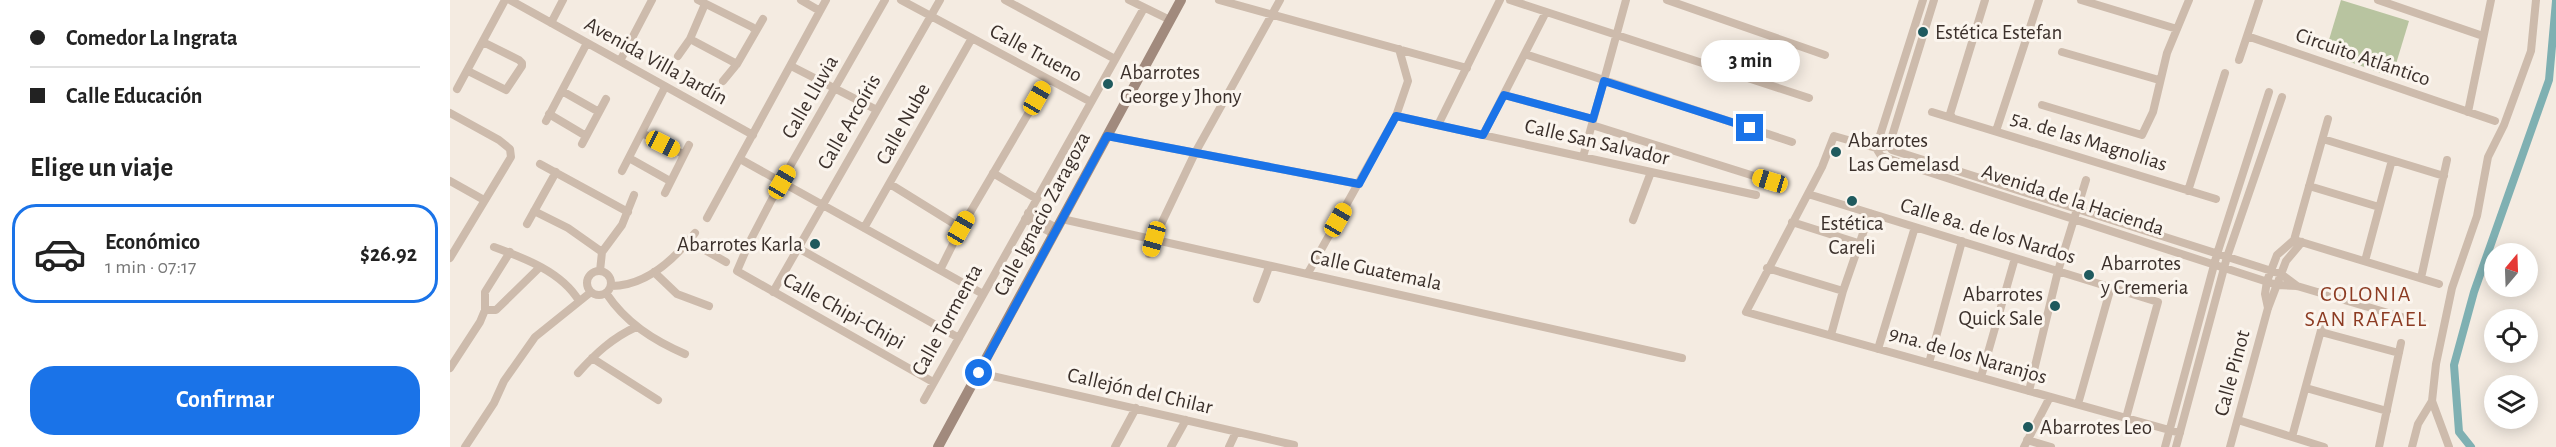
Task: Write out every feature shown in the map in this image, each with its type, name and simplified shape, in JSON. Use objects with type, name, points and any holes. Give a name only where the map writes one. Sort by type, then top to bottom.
[{"type":"main road","name":"Calle Ignacio Zaragoza","points":[[938,447],[1181,0]]},
{"type":"street","points":[[458,89],[505,0]]},
{"type":"street","name":"Avenida Villa Jardín","points":[[510,0],[753,135]]},
{"type":"street","points":[[551,23],[563,0]]},
{"type":"street","points":[[620,61],[652,0]]},
{"type":"street","points":[[801,0],[820,11]]},
{"type":"street","points":[[707,219],[826,0]]},
{"type":"street","name":"Calle Lluvia","points":[[737,271],[749,243],[782,182],[885,0]]},
{"type":"street","name":"Calle Trueno","points":[[901,0],[1090,102]]},
{"type":"street","name":"Calle Arcoíris","points":[[773,292],[940,0]]},
{"type":"street","points":[[1005,0],[1115,59]]},
{"type":"street","points":[[1129,0],[1170,20]]},
{"type":"street","points":[[1219,0],[1467,68]]},
{"type":"street","points":[[1149,254],[1195,153],[1227,91],[1280,0]]},
{"type":"street","points":[[1438,125],[1500,0]]},
{"type":"street","points":[[1510,0],[1809,98]]},
{"type":"street","points":[[1583,157],[1626,0]]},
{"type":"street","points":[[1667,0],[1825,55]]},
{"type":"street","points":[[1876,148],[1923,0]]},
{"type":"street","points":[[1843,291],[1767,268],[1822,167],[1834,136],[1876,148],[1889,146],[1934,0]]},
{"type":"street","points":[[1952,117],[1950,114],[1985,0]]},
{"type":"street","points":[[1996,131],[2039,0]]},
{"type":"street","points":[[2081,0],[2177,29]]},
{"type":"street","points":[[2042,105],[2142,135],[2153,112],[2159,80],[2189,0]]},
{"type":"street","points":[[2238,60],[2259,0]]},
{"type":"street","points":[[2378,0],[2483,36]]},
{"type":"street","points":[[2468,112],[2491,0]]},
{"type":"street","points":[[2412,447],[2418,424],[2432,401],[2436,364],[2452,288],[2477,216],[2488,156],[2504,125],[2531,51],[2536,0]]},
{"type":"street","points":[[678,56],[690,39],[702,2],[755,30]]},
{"type":"street","name":"Calle Tormenta","points":[[924,400],[1144,8]]},
{"type":"street","points":[[1483,135],[1546,12]]},
{"type":"street","points":[[723,81],[737,64],[763,19]]},
{"type":"street","name":"Circuito Atlántico","points":[[2247,36],[2494,121]]},
{"type":"street","name":"Calle Nube","points":[[864,228],[972,38]]},
{"type":"street","points":[[690,39],[737,64]]},
{"type":"street","points":[[468,71],[506,90],[522,66],[519,60],[483,42]]},
{"type":"street","points":[[586,136],[547,117],[587,43]]},
{"type":"street","points":[[1308,273],[1396,116],[1408,81],[1399,50]]},
{"type":"street","points":[[2062,52],[2159,80]]},
{"type":"street","points":[[1524,54],[1792,142]]},
{"type":"street","points":[[791,66],[877,110]]},
{"type":"street","points":[[2188,191],[2225,73]]},
{"type":"street","points":[[940,270],[961,228],[1048,80]]},
{"type":"street","points":[[622,171],[665,87]]},
{"type":"street","points":[[562,91],[599,112]]},
{"type":"street","points":[[2165,447],[2214,264],[2270,92]]},
{"type":"street","points":[[1504,95],[1770,181]]},
{"type":"street","points":[[2176,447],[2227,257],[2282,97]]},
{"type":"street","points":[[582,144],[606,99]]},
{"type":"street","name":"5a. de las Magnolias","points":[[1932,112],[2216,199]]},
{"type":"street","points":[[450,114],[499,140],[510,149],[511,157],[450,258]]},
{"type":"street","name":"Calle San Salvador","points":[[1396,116],[1756,195]]},
{"type":"street","points":[[2328,119],[2309,186],[2298,241],[2439,284]]},
{"type":"street","points":[[642,133],[683,154]]},
{"type":"street","points":[[1107,136],[1359,184]]},
{"type":"street","points":[[2323,139],[2444,176]]},
{"type":"street","points":[[665,193],[689,145]]},
{"type":"street","name":"Avenida de la Hacienda","points":[[1889,146],[1892,150],[2280,274],[2297,286]]},
{"type":"street","points":[[2252,147],[2264,150]]},
{"type":"street","name":"Avenida de la Hacienda","points":[[1876,148],[1881,156],[1888,159],[2277,285],[2297,286],[2422,323]]},
{"type":"street","points":[[629,158],[670,181]]},
{"type":"street","points":[[740,159],[983,294]]},
{"type":"street","points":[[2365,261],[2392,160]]},
{"type":"street","points":[[2421,278],[2447,160]]},
{"type":"street","points":[[540,164],[628,212]]},
{"type":"street","points":[[527,224],[556,172]]},
{"type":"street","points":[[1633,220],[1651,172]]},
{"type":"street","points":[[993,173],[1037,199]]},
{"type":"street","points":[[2029,391],[2058,271],[2075,209],[2086,180]]},
{"type":"street","points":[[450,181],[484,200]]},
{"type":"street","points":[[890,184],[961,228]]},
{"type":"street","points":[[2309,186],[2379,207]]},
{"type":"street","name":"Calle 8a. de los Nardos","points":[[1808,194],[2158,302],[2126,418]]},
{"type":"street","points":[[600,271],[602,252],[628,212],[634,195]]},
{"type":"street","points":[[534,211],[568,228],[602,252]]},
{"type":"street","points":[[1831,335],[1858,243],[1870,213]]},
{"type":"street","name":"Calle Guatemala","points":[[1027,216],[1058,227],[1154,239],[1269,267],[1308,273],[1682,358]]},
{"type":"street","points":[[1792,222],[1858,243]]},
{"type":"street","points":[[1878,349],[1915,227]]},
{"type":"street","points":[[600,271],[589,276],[587,285],[591,292],[598,295],[608,289],[633,283],[654,272],[695,233]]},
{"type":"street","points":[[689,240],[726,262]]},
{"type":"street","name":"Calle Pinot","points":[[2268,308],[2265,294],[2267,281],[2277,255],[2298,241]]},
{"type":"street","name":"Calle Pinot","points":[[2230,447],[2268,308],[2280,274],[2298,241]]},
{"type":"street","points":[[1929,363],[1962,242]]},
{"type":"street","points":[[494,247],[540,267],[564,284],[579,301]]},
{"type":"street","points":[[798,249],[958,338]]},
{"type":"street","points":[[450,368],[480,322],[485,310],[485,292],[510,252]]},
{"type":"street","points":[[1981,377],[2015,258]]},
{"type":"street","points":[[485,310],[496,310],[540,267]]},
{"type":"street","points":[[1257,298],[1269,267]]},
{"type":"street","name":"9na. de los Naranjos","points":[[1767,268],[1746,312],[2180,433]]},
{"type":"street","points":[[600,271],[610,278],[608,289],[620,311],[636,327],[649,337],[685,354]]},
{"type":"street","name":"Calle Chipi-Chipi","points":[[737,271],[933,382]]},
{"type":"street","points":[[654,272],[677,294],[709,306]]},
{"type":"street","points":[[2078,404],[2111,287]]},
{"type":"street","points":[[465,447],[494,403],[504,381],[535,337],[591,292]]},
{"type":"street","points":[[2292,437],[2323,322]]},
{"type":"street","points":[[578,374],[592,358],[622,333],[636,327]]},
{"type":"street","points":[[2321,332],[2399,353]]},
{"type":"street","points":[[2379,447],[2401,343]]},
{"type":"street","points":[[592,358],[658,400]]},
{"type":"street","name":"Callejón del Chilar","points":[[979,373],[1294,445]]},
{"type":"street","points":[[2306,388],[2387,411]]},
{"type":"street","points":[[2050,397],[2025,444],[2051,447]]},
{"type":"street","points":[[2432,401],[2450,447]]},
{"type":"street","points":[[1115,447],[1136,408]]},
{"type":"street","points":[[1171,447],[1186,420]]},
{"type":"street","points":[[2238,420],[2324,447]]},
{"type":"street","points":[[1229,447],[1236,432]]},
{"type":"green space","points":[[2341,0],[2409,21],[2392,77],[2325,53]]},
{"type":"waterway","points":[[2471,447],[2459,432],[2454,365],[2474,292],[2549,80],[2556,1]]},
{"type":"place","name":"Estética Estefan","points":[[1923,32]]},
{"type":"place","name":"Abarrotes George y Jhony","points":[[1108,84]]},
{"type":"place","name":"Abarrotes Las Gemelasd","points":[[1836,152]]},
{"type":"place","name":"Estética Careli","points":[[1852,201]]},
{"type":"place","name":"Abarrotes Karla","points":[[815,244]]},
{"type":"place","name":"Abarrotes y Cremeria","points":[[2089,275]]},
{"type":"place","name":"Abarrotes Quick Sale","points":[[2055,306]]},
{"type":"place","name":"Abarrotes Leo","points":[[2028,427]]},
{"type":"district","name":"COLONIA SAN RAFAEL","points":[[2366,306]]},
{"type":"route","points":[[979,373],[1107,136],[1359,184],[1396,116],[1483,135],[1504,95],[1593,119],[1604,81],[1750,128]]}]
